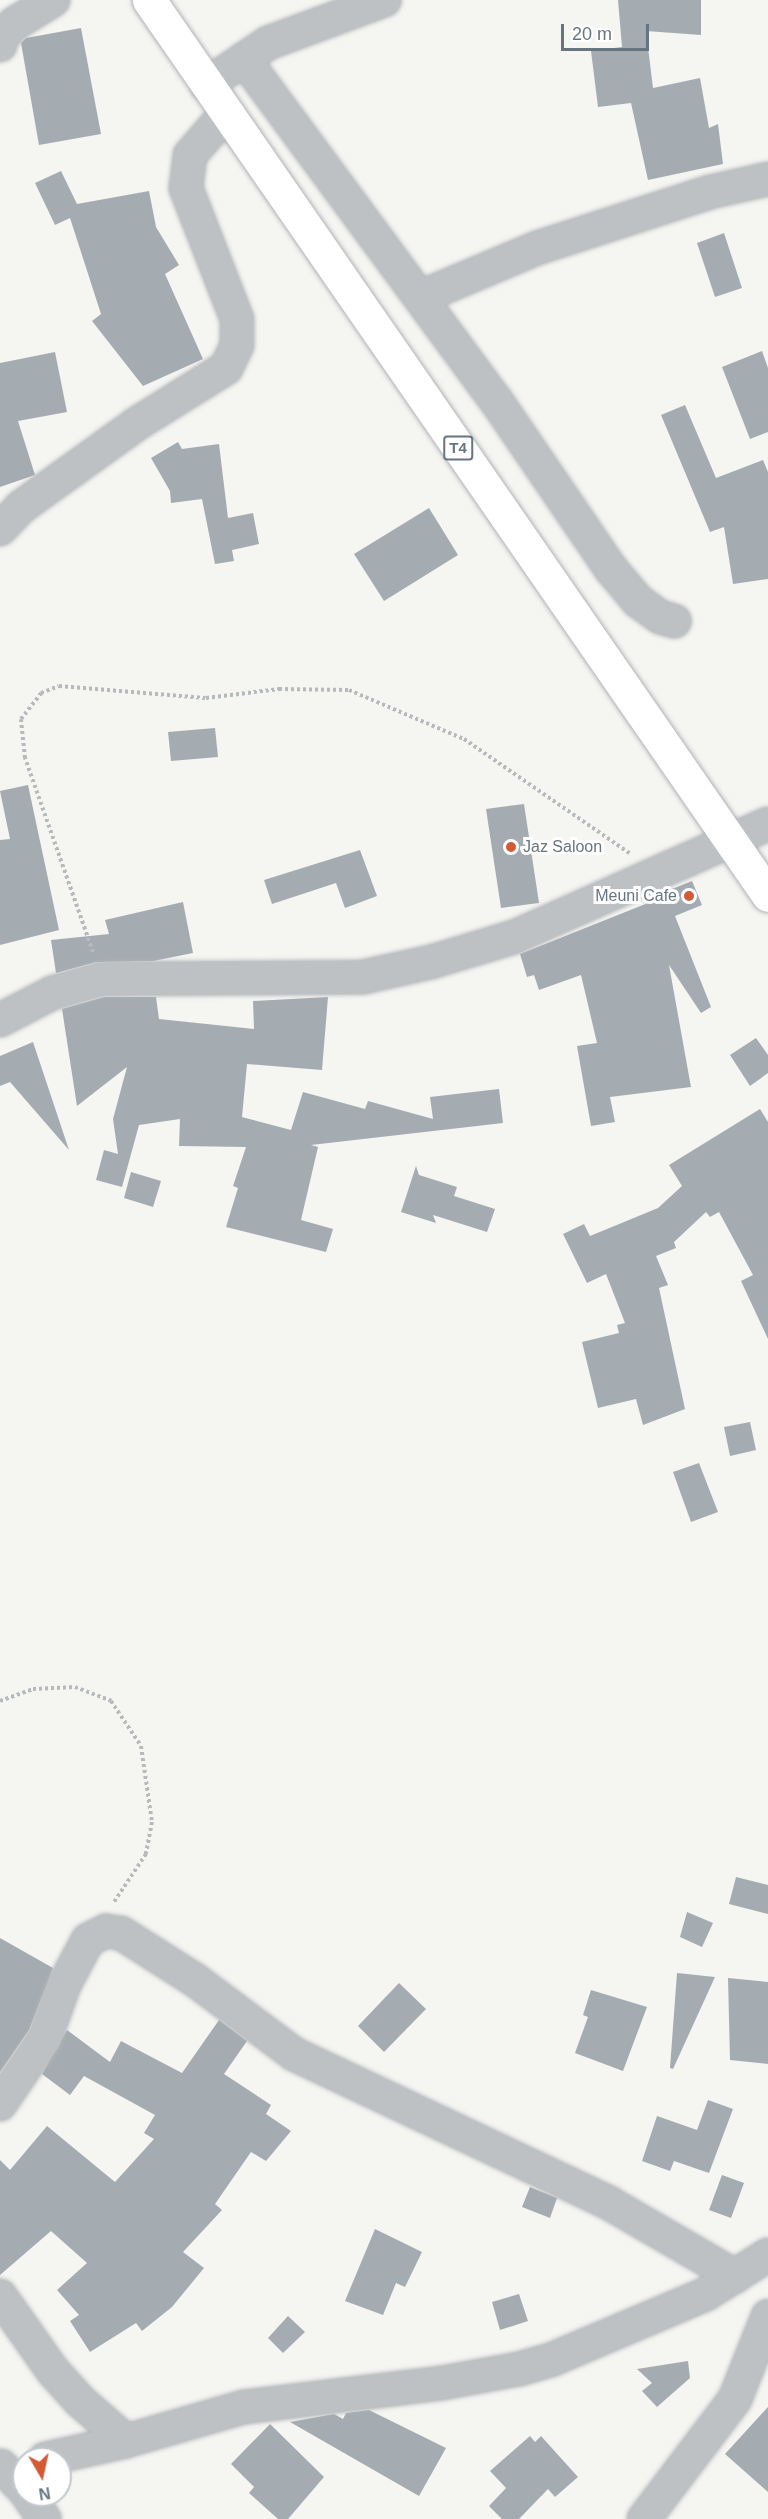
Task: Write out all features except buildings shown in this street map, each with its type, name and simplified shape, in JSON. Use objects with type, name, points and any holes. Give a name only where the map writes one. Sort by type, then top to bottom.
[{"type":"highway","name":"T4","points":[[149,0],[768,895]]},
{"type":"street","points":[[0,45],[14,24],[53,0]]},
{"type":"street","points":[[206,85],[268,43],[384,0]]},
{"type":"street","points":[[244,59],[421,297],[611,569],[638,601],[660,617],[674,621]]},
{"type":"street","points":[[0,529],[21,507],[138,423],[225,368],[237,345],[237,319],[186,188],[190,155],[226,114]]},
{"type":"street","points":[[421,297],[537,248],[710,192],[768,179]]},
{"type":"street","points":[[0,1020],[52,993],[101,979],[363,977],[431,962],[514,937],[728,838],[768,824]]},
{"type":"street","points":[[0,2104],[45,2038],[64,1985],[88,1940],[106,1931],[135,1938],[294,2054],[609,2203],[735,2276]]},
{"type":"street","points":[[72,2453],[126,2441],[254,2405],[442,2383],[519,2369],[553,2359],[696,2299],[768,2255]]},
{"type":"street","points":[[0,2296],[53,2372],[80,2401],[126,2441]]},
{"type":"street","points":[[644,2519],[735,2399],[768,2317]]},
{"type":"path","points":[[101,979],[72,885],[25,758],[21,719],[41,693],[59,686],[206,698],[279,689],[349,690],[464,739],[655,872]]},
{"type":"path","points":[[0,1701],[33,1689],[75,1687],[111,1701],[141,1746],[152,1822],[146,1854],[123,1883],[106,1931]]},
{"type":"place","name":"Jaz Saloon","points":[[511,847]]},
{"type":"place","name":"Meuni Cafe","points":[[689,896]]}]
